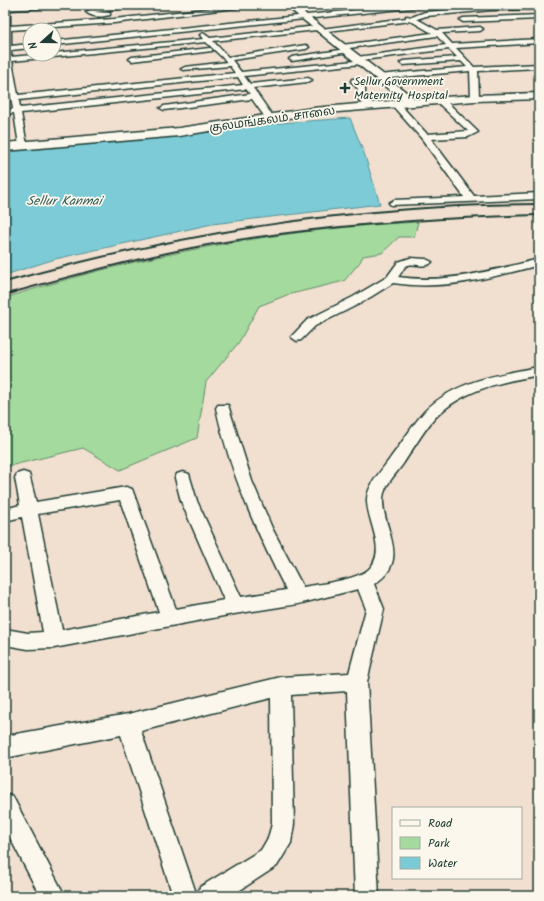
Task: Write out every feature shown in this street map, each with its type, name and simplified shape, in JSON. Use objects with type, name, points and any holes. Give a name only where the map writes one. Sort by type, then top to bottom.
[{"type":"main road","points":[[296,11],[411,102]]},
{"type":"main road","name":"குலமங்கலம் சாலை","points":[[5,147],[179,132],[313,111],[411,102],[539,96]]},
{"type":"street","points":[[23,145],[13,87],[7,68],[6,8],[58,5]]},
{"type":"street","points":[[82,13],[95,10],[144,5]]},
{"type":"street","points":[[89,12],[100,15],[199,5]]},
{"type":"street","points":[[7,35],[256,5]]},
{"type":"street","points":[[62,43],[198,29],[296,11],[421,5]]},
{"type":"street","points":[[397,6],[412,19],[438,33],[476,72],[475,98]]},
{"type":"street","points":[[7,35],[208,40],[412,19],[425,14],[489,7],[539,6]]},
{"type":"street","points":[[184,14],[217,50],[233,64],[238,74],[270,118]]},
{"type":"street","points":[[192,22],[248,16]]},
{"type":"street","points":[[457,21],[539,17]]},
{"type":"street","points":[[420,24],[435,22]]},
{"type":"street","points":[[84,30],[145,25]]},
{"type":"street","points":[[412,30],[427,27]]},
{"type":"street","points":[[15,98],[238,74],[438,33],[488,29]]},
{"type":"street","points":[[7,35],[22,42]]},
{"type":"street","points":[[490,38],[539,35]]},
{"type":"street","points":[[286,60],[346,51],[450,44],[539,41]]},
{"type":"street","points":[[177,70],[233,64],[313,46]]},
{"type":"street","points":[[132,59],[217,50]]},
{"type":"street","points":[[346,51],[383,66]]},
{"type":"street","points":[[398,64],[464,59]]},
{"type":"street","points":[[378,77],[473,69],[539,66]]},
{"type":"street","points":[[5,112],[308,80]]},
{"type":"street","points":[[355,81],[362,89],[361,97],[370,106]]},
{"type":"street","points":[[164,108],[254,96]]},
{"type":"street","points":[[424,137],[468,134],[474,132],[441,101]]},
{"type":"street","points":[[395,104],[424,137],[471,199]]},
{"type":"street","points":[[394,203],[539,196]]},
{"type":"street","points":[[297,337],[311,323],[357,300],[392,279],[402,264],[410,261],[426,262]]},
{"type":"street","points":[[392,279],[417,283],[454,281],[494,274],[539,262]]},
{"type":"street","points":[[5,637],[28,640],[54,640],[298,596],[364,580],[375,575],[383,562],[386,542],[375,498],[384,479],[430,415],[444,402],[467,390],[506,377],[539,370]]},
{"type":"street","points":[[223,408],[230,442],[241,474],[269,540],[298,596]]},
{"type":"street","points":[[23,478],[54,640]]},
{"type":"street","points":[[183,478],[189,501],[236,606]]},
{"type":"street","points":[[5,515],[29,509],[126,493],[170,618]]},
{"type":"street","points":[[364,580],[375,609],[357,682],[367,896]]},
{"type":"street","points":[[5,747],[128,724],[281,686],[331,682],[357,682]]},
{"type":"street","points":[[209,896],[269,858],[279,843],[283,824],[281,686]]},
{"type":"street","points":[[128,724],[185,896]]},
{"type":"street","points":[[5,805],[53,896]]},
{"type":"green space","points":[[418,222],[414,237],[399,237],[382,253],[363,256],[360,262],[344,281],[287,295],[259,306],[239,342],[206,382],[197,438],[120,470],[83,448],[5,467],[5,298],[106,269],[209,246],[314,231]]},
{"type":"water","name":"Sellur Kanmai","points":[[350,118],[364,153],[380,204],[212,224],[55,259],[5,275],[5,149],[183,135],[266,124]]},
{"type":"railway","points":[[5,282],[71,264],[138,249],[269,225],[336,216],[403,210],[539,204]]},
{"type":"railway","points":[[11,293],[130,261],[244,239],[370,224],[454,218],[539,215]]},
{"type":"railway","points":[[5,295],[15,292]]},
{"type":"place","name":"Sellur,Government Maternity Hospital","points":[[345,88]]}]
